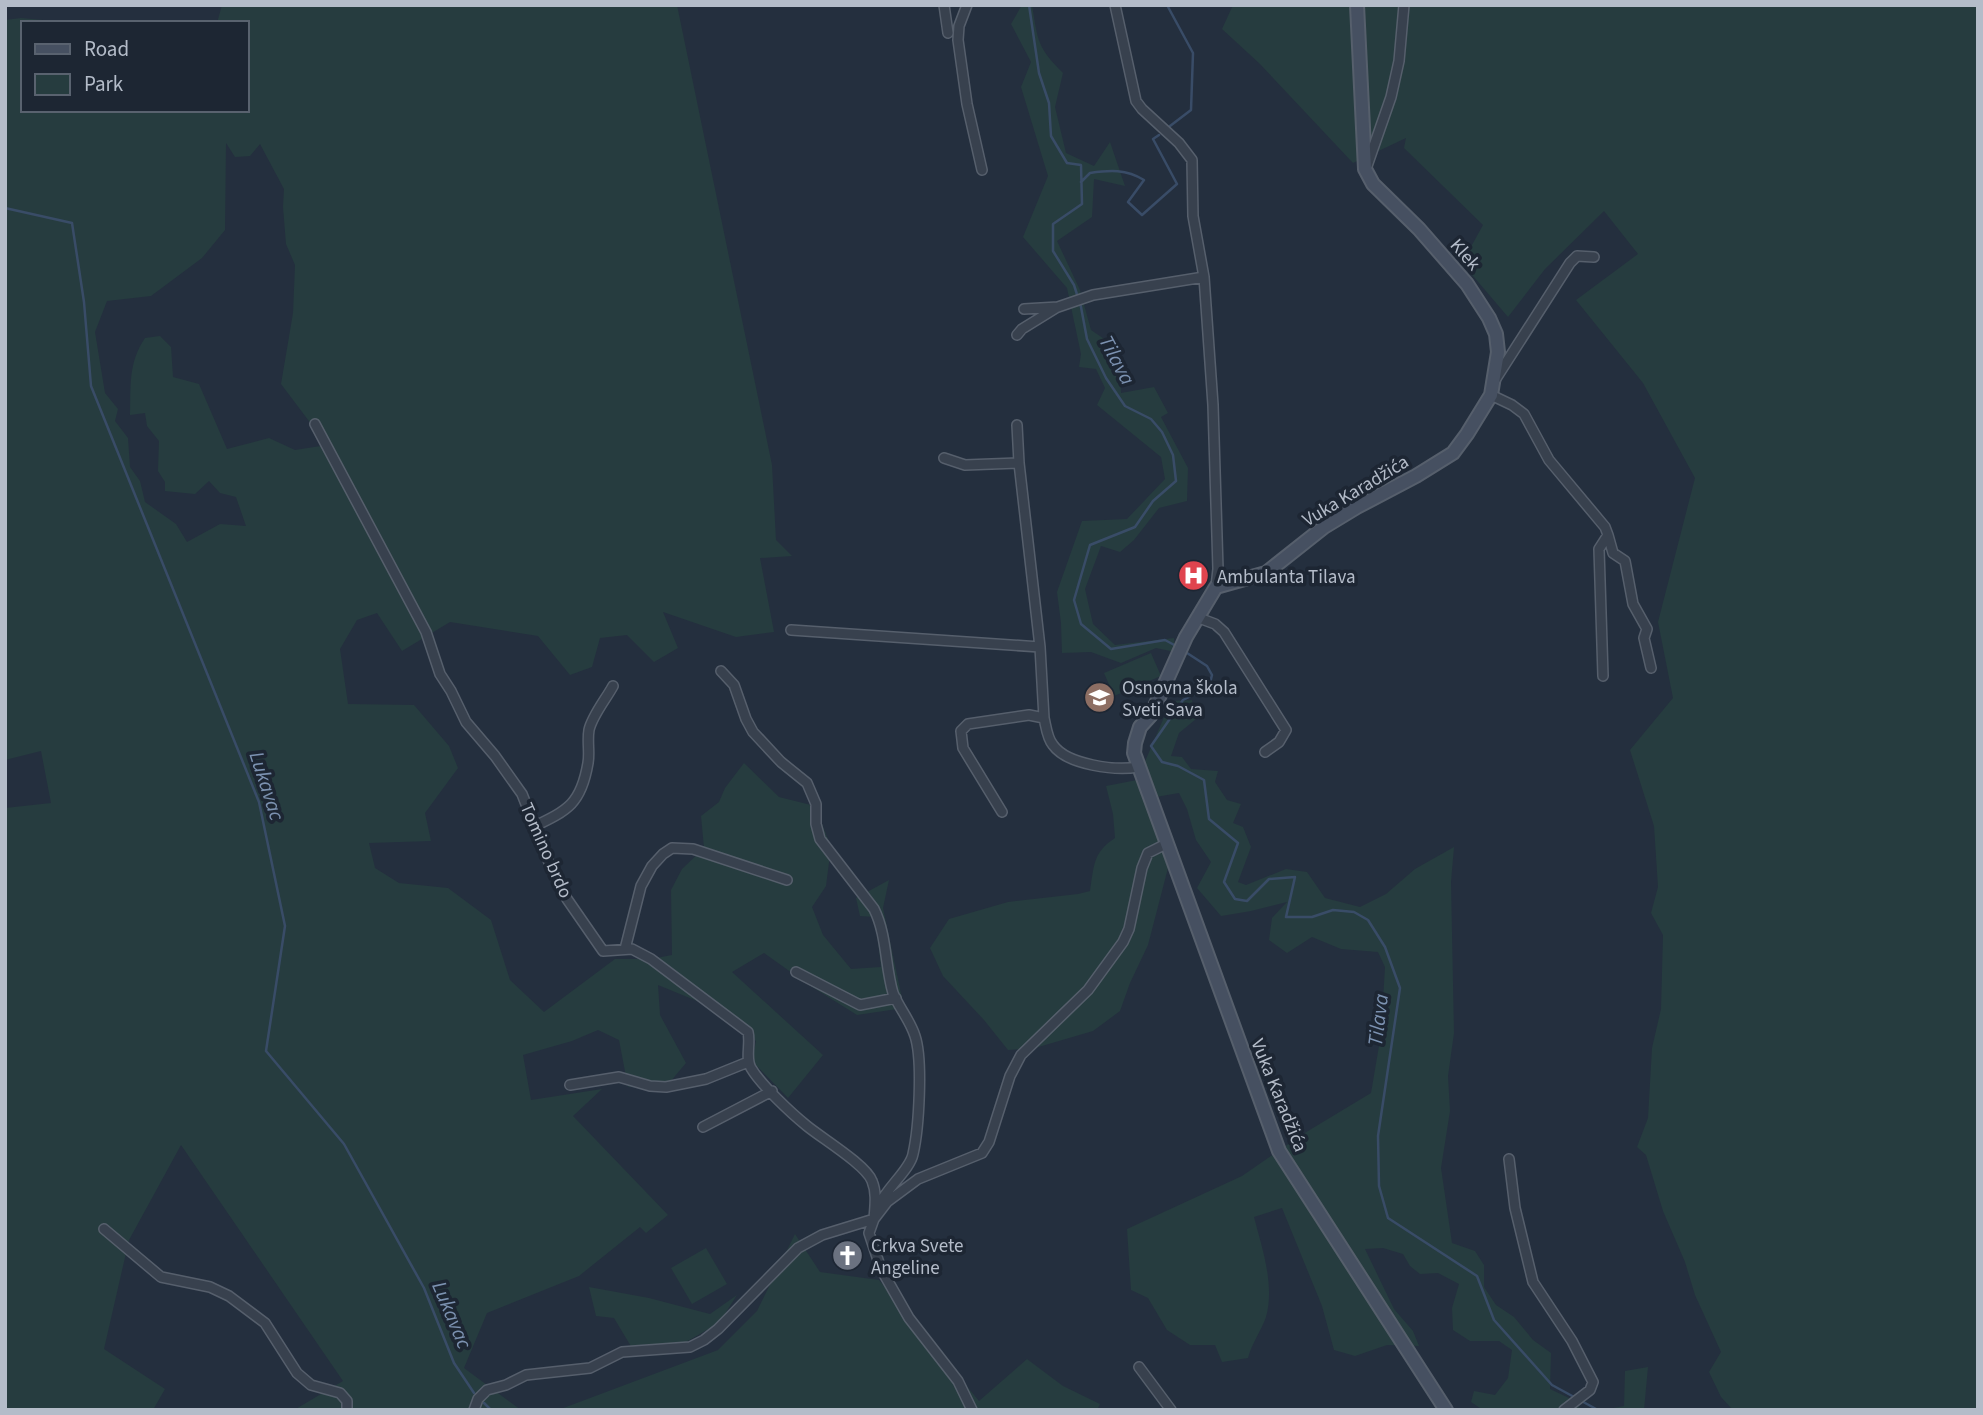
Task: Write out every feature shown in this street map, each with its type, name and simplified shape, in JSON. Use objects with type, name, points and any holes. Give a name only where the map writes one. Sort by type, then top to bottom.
[{"type":"street","points":[[944,5],[948,33]]},
{"type":"street","points":[[967,5],[959,26],[958,40],[967,104],[982,170]]},
{"type":"street","name":"Vuka Karadžića","points":[[1115,5],[1136,101],[1179,143],[1192,160],[1194,216],[1204,276],[1213,405],[1218,569],[1216,587],[1186,637],[1151,715],[1140,727],[1135,743],[1138,767],[1279,1151],[1446,1410]]},
{"type":"street","points":[[1357,5],[1365,169]]},
{"type":"street","points":[[1365,169],[1378,138],[1399,61],[1404,5]]},
{"type":"street","name":"Klek","points":[[1365,169],[1373,184],[1419,229],[1467,284],[1489,318],[1496,334],[1498,352],[1494,382]]},
{"type":"street","name":"Vuka Karadžića","points":[[1216,587],[1266,573],[1324,527],[1453,453],[1490,395],[1494,382],[1570,263],[1577,256],[1594,257]]},
{"type":"street","points":[[1024,309],[1058,307],[1093,295],[1204,276]]},
{"type":"street","points":[[1017,335],[1022,329],[1058,307]]},
{"type":"street","points":[[1490,395],[1524,414],[1549,460],[1605,527],[1613,552],[1625,561],[1633,604],[1647,629],[1644,638],[1651,668]]},
{"type":"street","name":"Tomino brdo","points":[[314,424],[426,632],[440,674],[466,722],[522,794],[533,827],[567,899],[594,939],[603,951],[632,949],[651,958],[748,1032],[748,1062]]},
{"type":"street","points":[[1017,425],[1040,647],[1044,718],[1053,745],[1061,752],[1099,768],[1138,767]]},
{"type":"street","points":[[944,458],[965,465],[1019,463]]},
{"type":"street","points":[[1603,676],[1599,549],[1608,535]]},
{"type":"street","points":[[1199,618],[1216,624],[1224,632],[1286,730],[1279,741],[1265,751]]},
{"type":"street","points":[[791,630],[1040,647]]},
{"type":"street","points":[[721,671],[734,685],[753,732],[781,762],[807,783],[816,804],[816,824],[820,839],[874,909],[880,921],[895,998],[908,1018],[918,1048],[918,1103],[914,1149],[909,1163],[883,1196],[869,1233],[881,1269],[909,1318],[958,1381],[972,1410]]},
{"type":"street","points":[[533,827],[567,810],[574,803],[588,762],[589,727],[613,686]]},
{"type":"street","points":[[1002,812],[962,748],[961,732],[968,724],[990,720],[1029,715],[1044,718]]},
{"type":"street","points":[[474,1410],[478,1399],[487,1390],[506,1385],[526,1375],[590,1368],[622,1352],[690,1347],[718,1329],[797,1248],[822,1235],[874,1219],[887,1202],[918,1179],[982,1153],[989,1142],[1010,1076],[1021,1055],[1088,990],[1117,950],[1129,929],[1142,868],[1148,853],[1167,844]]},
{"type":"street","points":[[625,949],[640,886],[652,866],[672,848],[693,849],[787,880]]},
{"type":"street","points":[[796,972],[860,1004],[895,998]]},
{"type":"street","points":[[570,1085],[619,1077],[650,1086],[666,1087],[706,1079],[748,1062],[759,1079],[806,1125],[863,1169],[872,1180],[876,1196],[874,1219]]},
{"type":"street","points":[[703,1127],[772,1091]]},
{"type":"street","points":[[1509,1159],[1515,1208],[1533,1282],[1572,1341],[1593,1382],[1590,1390],[1564,1410]]},
{"type":"street","points":[[104,1229],[160,1276],[210,1287],[229,1296],[265,1323],[304,1379],[311,1385],[340,1393],[346,1401],[347,1410]]},
{"type":"street","points":[[1139,1367],[1171,1410]]},
{"type":"green space","points":[[222,5],[677,5],[772,465],[776,540],[792,556],[760,558],[774,632],[736,637],[663,612],[678,648],[654,662],[627,635],[600,638],[592,667],[570,675],[538,636],[450,622],[402,651],[377,613],[357,620],[340,649],[348,704],[414,705],[449,746],[458,768],[425,813],[431,841],[369,843],[375,868],[399,883],[448,888],[491,920],[510,980],[544,1012],[615,959],[651,959],[672,955],[671,890],[682,869],[704,848],[701,816],[719,802],[725,788],[744,763],[779,797],[815,806],[831,847],[826,886],[812,907],[823,935],[851,969],[881,967],[875,917],[860,916],[856,898],[889,880],[883,908],[904,1008],[857,1015],[764,953],[732,972],[823,1055],[788,1098],[752,1061],[756,1041],[702,1003],[658,985],[660,1015],[686,1063],[670,1082],[628,1087],[619,1040],[598,1030],[572,1041],[523,1055],[531,1100],[602,1089],[573,1116],[668,1215],[646,1233],[640,1227],[579,1276],[487,1313],[464,1368],[521,1410],[294,1410],[343,1381],[181,1145],[129,1240],[104,1349],[165,1389],[153,1410],[5,1410],[5,808],[51,803],[41,751],[5,760],[5,20],[21,18],[53,21],[21,21],[21,112],[248,112],[248,21],[218,21]],"holes":[[[226,143],[235,157],[250,156],[260,144],[284,189],[286,244],[295,265],[293,313],[281,384],[327,445],[295,450],[269,438],[227,449],[199,384],[173,377],[171,347],[160,336],[145,338],[133,366],[130,415],[145,413],[147,426],[159,441],[158,471],[165,482],[165,491],[195,494],[209,481],[220,493],[236,497],[246,526],[220,524],[187,542],[176,524],[145,502],[140,481],[130,467],[128,438],[115,421],[118,409],[105,393],[95,332],[107,301],[151,296],[202,258],[225,230]]]},
{"type":"green space","points":[[1022,5],[1032,5],[1043,50],[1063,73],[1055,107],[1066,153],[1094,166],[1110,142],[1125,186],[1094,179],[1092,217],[1057,241],[1080,290],[1091,330],[1119,349],[1121,393],[1154,387],[1168,413],[1161,417],[1188,468],[1187,501],[1159,508],[1134,540],[1120,552],[1101,546],[1085,589],[1093,624],[1115,645],[1174,638],[1175,652],[1156,648],[1121,663],[1091,652],[1062,653],[1057,592],[1082,521],[1127,519],[1165,479],[1161,457],[1097,405],[1105,388],[1096,369],[1079,367],[1081,354],[1067,288],[1023,237],[1048,176],[1021,87],[1031,62],[1011,24]]},
{"type":"green space","points":[[1233,5],[1978,5],[1978,1410],[1733,1410],[1721,1397],[1709,1372],[1721,1352],[1695,1295],[1685,1262],[1663,1211],[1646,1155],[1637,1147],[1648,1118],[1652,1048],[1661,1009],[1663,935],[1651,913],[1658,887],[1654,826],[1630,750],[1673,698],[1658,622],[1695,478],[1643,383],[1576,300],[1638,254],[1604,211],[1545,269],[1508,317],[1462,263],[1483,225],[1404,148],[1406,138],[1353,163],[1260,64],[1222,29]]},
{"type":"green space","points":[[1151,653],[1161,676],[1114,696],[1104,673]]},
{"type":"green space","points":[[1192,700],[1196,719],[1179,733],[1171,756],[1182,757],[1191,769],[1218,771],[1215,782],[1227,800],[1241,804],[1233,823],[1243,827],[1251,847],[1238,882],[1246,885],[1286,869],[1307,872],[1325,898],[1360,907],[1386,894],[1415,869],[1454,847],[1451,882],[1454,1033],[1448,1076],[1450,1111],[1441,1168],[1452,1243],[1475,1251],[1484,1265],[1484,1287],[1496,1305],[1514,1317],[1533,1340],[1551,1353],[1550,1389],[1569,1398],[1582,1410],[1483,1410],[1471,1402],[1474,1391],[1495,1395],[1508,1378],[1512,1350],[1499,1341],[1470,1341],[1453,1330],[1452,1308],[1459,1284],[1438,1273],[1420,1274],[1410,1266],[1403,1254],[1383,1248],[1365,1249],[1394,1309],[1413,1331],[1419,1346],[1387,1345],[1355,1356],[1334,1350],[1322,1306],[1282,1208],[1254,1217],[1269,1292],[1266,1317],[1248,1358],[1222,1362],[1215,1345],[1190,1345],[1167,1330],[1148,1298],[1131,1290],[1127,1229],[1242,1176],[1303,1134],[1371,1093],[1381,1034],[1385,967],[1378,952],[1341,949],[1312,937],[1287,953],[1269,940],[1272,918],[1287,902],[1221,916],[1197,888],[1211,862],[1196,840],[1179,793],[1144,799],[1168,868],[1148,945],[1120,1011],[1093,1031],[1035,1048],[1008,1050],[943,976],[930,948],[949,919],[1008,902],[1090,891],[1098,854],[1115,838],[1113,814],[1106,786],[1137,780],[1171,701]]},
{"type":"green space","points":[[795,1234],[820,1272],[879,1280],[979,1401],[1027,1359],[1063,1386],[1100,1404],[1097,1410],[558,1410],[718,1350],[757,1311]]},
{"type":"green space","points":[[706,1248],[727,1284],[692,1304],[671,1268]]},
{"type":"green space","points":[[589,1287],[649,1298],[710,1314],[737,1295],[719,1323],[679,1346],[632,1348],[614,1318],[596,1316]]},
{"type":"green space","points":[[1648,1367],[1644,1410],[1603,1410],[1624,1406],[1625,1371]]},
{"type":"waterway","name":"Tilava","points":[[1029,5],[1039,73],[1049,103],[1051,136],[1067,163],[1081,165],[1082,204],[1053,224],[1053,251],[1074,285],[1087,339],[1106,378],[1125,406],[1151,419],[1162,432],[1173,455],[1176,481],[1153,501],[1135,527],[1090,545],[1074,600],[1081,624],[1111,649],[1165,640],[1178,647]]},
{"type":"waterway","points":[[1167,5],[1193,53],[1191,110],[1170,126]]},
{"type":"waterway","points":[[1081,182],[1090,173],[1111,171],[1124,172],[1144,180],[1128,202],[1142,215],[1177,184],[1153,139],[1159,135]]},
{"type":"waterway","name":"Lukavac","points":[[5,208],[72,223],[84,302],[91,386],[259,802],[285,926],[266,1051],[344,1144],[424,1288],[454,1363],[474,1393]]},
{"type":"waterway","name":"Tilava","points":[[1184,651],[1207,666],[1212,675],[1209,687],[1183,700],[1151,746],[1162,762],[1178,766],[1204,780],[1209,819],[1238,843],[1224,882],[1235,899],[1247,901],[1269,879],[1295,877],[1286,917],[1312,917],[1333,910],[1354,912],[1368,920],[1385,947],[1400,988],[1378,1136],[1379,1186],[1388,1218],[1477,1276],[1494,1320],[1552,1385],[1598,1410]]},
{"type":"waterway","name":"Lukavac","points":[[484,1403],[491,1410]]},
{"type":"place","name":"Ambulanta Tilava","points":[[1194,576]]},
{"type":"place","name":"Osnovna škola Sveti Sava","points":[[1099,698]]},
{"type":"place","name":"Crkva Svete Angeline","points":[[848,1256]]}]
